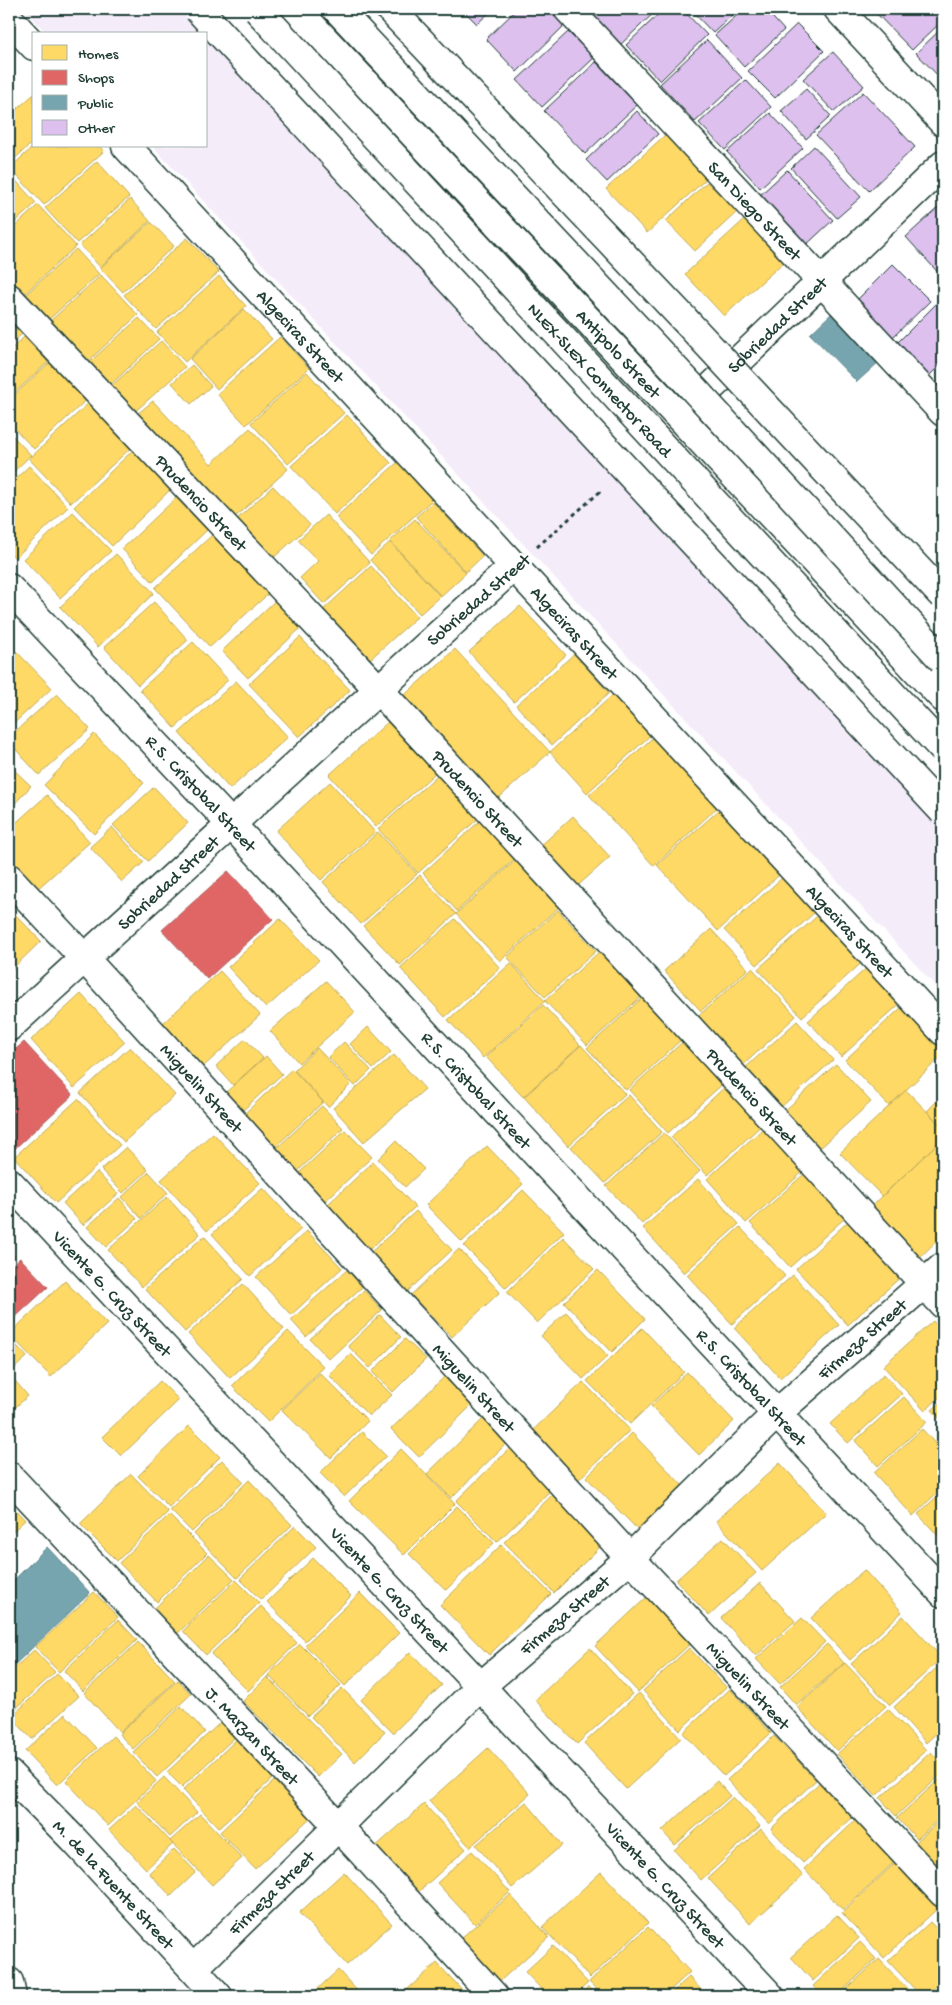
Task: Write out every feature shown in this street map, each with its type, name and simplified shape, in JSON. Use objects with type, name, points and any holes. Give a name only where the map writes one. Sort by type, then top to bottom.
[{"type":"main road","points":[[198,9],[943,811]]},
{"type":"main road","name":"NLEX-SLEX Connector Road","points":[[257,9],[943,749]]},
{"type":"main road","name":"Antipolo Street","points":[[296,9],[943,698]]},
{"type":"main road","points":[[337,9],[684,378],[943,660]]},
{"type":"main road","points":[[390,9],[943,596]]},
{"type":"main road","name":"San Diego Street","points":[[568,9],[943,412]]},
{"type":"main road","points":[[838,9],[943,122]]},
{"type":"main road","points":[[9,18],[32,44]]},
{"type":"main road","name":"Algeciras Street","points":[[128,148],[943,1031]]},
{"type":"main road","name":"Sobriedad Street","points":[[680,417],[943,165]]},
{"type":"main road","name":"Prudencio Street","points":[[9,298],[934,1276],[943,1304]]},
{"type":"main road","name":"Sobriedad Street","points":[[9,1027],[513,566]]},
{"type":"main road","name":"R.S. Cristobal Street","points":[[9,588],[231,824],[943,1593]]},
{"type":"main road","name":"Miguelin Street","points":[[9,878],[630,1558],[943,1893]]},
{"type":"main road","name":"Vicente G. Cruz Street","points":[[9,1182],[770,1996]]},
{"type":"main road","name":"Firmeza Street","points":[[194,1968],[481,1686],[630,1558],[776,1414],[934,1276]]},
{"type":"main road","name":"J. Marzan Street","points":[[9,1476],[338,1826],[494,1996]]},
{"type":"main road","name":"M. de la Fuente Street","points":[[9,1774],[74,1840],[218,1996]]},
{"type":"main road","points":[[9,1982],[12,1996]]},
{"type":"path","name":"Sobriedad Street","points":[[513,566],[555,533],[608,485]]},
{"type":"shaded area","points":[[24,9],[191,9],[943,816],[943,994],[154,148],[208,148],[208,32],[45,32]]},
{"type":"building: Homes","points":[[32,96],[32,143],[9,164],[9,116]]},
{"type":"building: Homes","points":[[665,135],[706,179],[647,233],[606,189]]},
{"type":"building: Homes","points":[[32,148],[101,148],[104,151],[44,205],[10,168]]},
{"type":"building: Homes","points":[[97,161],[129,197],[77,243],[45,208]]},
{"type":"building: Homes","points":[[9,173],[36,203],[9,228]]},
{"type":"building: Homes","points":[[707,182],[737,212],[695,251],[666,221]]},
{"type":"building: Homes","points":[[130,199],[150,221],[100,267],[80,245]]},
{"type":"building: Homes","points":[[38,205],[76,246],[22,296],[9,281],[9,232]]},
{"type":"building: Homes","points":[[746,218],[786,260],[724,316],[685,274]]},
{"type":"building: Homes","points":[[151,222],[174,246],[123,292],[100,268]]},
{"type":"building: Homes","points":[[187,238],[219,272],[156,329],[124,295]]},
{"type":"building: Homes","points":[[76,249],[99,274],[46,322],[23,297]]},
{"type":"building: Homes","points":[[101,275],[138,315],[85,364],[48,323]]},
{"type":"building: Homes","points":[[219,276],[246,306],[185,362],[157,332]]},
{"type":"building: Homes","points":[[244,309],[272,339],[217,389],[190,359]]},
{"type":"building: Homes","points":[[9,318],[23,333],[9,346]]},
{"type":"building: Homes","points":[[139,318],[159,339],[106,389],[85,366]]},
{"type":"building: Homes","points":[[24,337],[48,362],[9,398],[9,351]]},
{"type":"building: Homes","points":[[280,337],[309,368],[246,425],[217,394]]},
{"type":"building: Homes","points":[[161,341],[185,367],[131,415],[107,390]]},
{"type":"building: Homes","points":[[50,362],[86,400],[34,449],[9,423],[9,400]]},
{"type":"building: Homes","points":[[192,365],[211,386],[191,404],[172,383]]},
{"type":"building: Homes","points":[[307,372],[344,413],[288,464],[251,423]]},
{"type":"building: Homes","points":[[93,399],[135,444],[71,503],[29,459]]},
{"type":"building: Homes","points":[[153,401],[211,464],[250,428],[288,469],[232,520],[136,415]]},
{"type":"building: Homes","points":[[347,415],[391,463],[335,514],[291,466]]},
{"type":"building: Homes","points":[[9,432],[31,455],[9,476]]},
{"type":"building: Homes","points":[[134,449],[172,488],[112,546],[74,507]]},
{"type":"building: Homes","points":[[398,462],[432,500],[371,555],[336,517]]},
{"type":"building: Homes","points":[[29,466],[68,507],[15,558],[9,552],[9,485]]},
{"type":"building: Homes","points":[[273,486],[310,525],[270,561],[234,522]]},
{"type":"building: Homes","points":[[176,498],[207,530],[153,582],[122,549]]},
{"type":"building: Homes","points":[[433,502],[483,556],[466,572],[416,517]]},
{"type":"building: Homes","points":[[73,512],[111,551],[60,598],[23,559]]},
{"type":"building: Homes","points":[[326,515],[370,563],[324,604],[300,578],[318,561],[298,540]]},
{"type":"building: Homes","points":[[415,519],[466,573],[441,596],[390,541]]},
{"type":"building: Homes","points":[[212,535],[268,594],[210,647],[155,588]]},
{"type":"building: Homes","points":[[390,542],[440,596],[420,614],[370,560]]},
{"type":"building: Homes","points":[[116,554],[154,593],[98,647],[60,607]]},
{"type":"building: Homes","points":[[371,566],[417,617],[369,660],[323,610]]},
{"type":"building: Homes","points":[[280,596],[306,623],[248,678],[222,651]]},
{"type":"building: Homes","points":[[154,602],[188,640],[138,685],[104,647]]},
{"type":"building: Homes","points":[[520,606],[566,655],[514,702],[469,652]]},
{"type":"building: Homes","points":[[300,637],[350,690],[299,737],[249,684]]},
{"type":"building: Homes","points":[[193,642],[228,680],[175,728],[140,690]]},
{"type":"building: Homes","points":[[14,649],[52,688],[9,728],[9,653]]},
{"type":"building: Homes","points":[[455,649],[550,752],[491,805],[396,703]]},
{"type":"building: Homes","points":[[574,654],[609,693],[552,745],[516,705]]},
{"type":"building: Homes","points":[[236,681],[288,737],[230,789],[179,733]]},
{"type":"building: Homes","points":[[617,691],[654,732],[587,793],[550,752]]},
{"type":"building: Homes","points":[[57,694],[90,729],[39,775],[9,742],[9,737]]},
{"type":"building: Homes","points":[[388,722],[435,773],[376,827],[329,775]]},
{"type":"building: Homes","points":[[658,733],[722,803],[654,866],[589,795]]},
{"type":"building: Homes","points":[[94,734],[144,783],[94,834],[44,785]]},
{"type":"building: Homes","points":[[9,765],[31,786],[9,810]]},
{"type":"building: Homes","points":[[442,771],[482,815],[418,873],[378,829]]},
{"type":"building: Homes","points":[[330,782],[375,832],[321,880],[276,831]]},
{"type":"building: Homes","points":[[154,787],[188,823],[148,861],[113,825]]},
{"type":"building: Homes","points":[[47,795],[90,842],[35,891],[9,861],[9,829]]},
{"type":"building: Homes","points":[[719,810],[779,875],[718,931],[657,865]]},
{"type":"building: Homes","points":[[573,816],[610,857],[573,890],[536,850]]},
{"type":"building: Homes","points":[[483,818],[518,856],[457,911],[423,873]]},
{"type":"building: Homes","points":[[112,827],[144,862],[122,882],[90,847]]},
{"type":"building: Homes","points":[[378,832],[417,874],[361,924],[323,882]]},
{"type":"building: Homes","points":[[518,858],[561,905],[500,961],[456,914]]},
{"type":"building: Homes","points":[[420,875],[456,914],[400,965],[363,926]]},
{"type":"building: Homes","points":[[783,877],[815,912],[757,965],[724,930]]},
{"type":"building: Homes","points":[[9,908],[41,941],[9,972]]},
{"type":"building: Homes","points":[[825,909],[868,957],[802,1017],[758,969]]},
{"type":"building: Homes","points":[[558,910],[596,951],[545,997],[507,957]]},
{"type":"building: Homes","points":[[280,919],[319,960],[266,1008],[228,967]]},
{"type":"building: Homes","points":[[455,919],[500,968],[445,1017],[400,968]]},
{"type":"building: Homes","points":[[711,929],[748,969],[701,1011],[664,971]]},
{"type":"building: Homes","points":[[600,951],[642,996],[587,1045],[545,1001]]},
{"type":"building: Homes","points":[[511,963],[545,1001],[483,1058],[448,1020]]},
{"type":"building: Homes","points":[[870,965],[903,1001],[841,1057],[808,1021]]},
{"type":"building: Homes","points":[[752,968],[796,1016],[739,1069],[694,1020]]},
{"type":"building: Homes","points":[[220,971],[260,1015],[203,1067],[162,1024]]},
{"type":"building: Homes","points":[[326,981],[355,1012],[299,1063],[270,1031]]},
{"type":"building: Homes","points":[[81,994],[125,1042],[74,1088],[31,1040]]},
{"type":"building: Homes","points":[[642,998],[681,1040],[626,1090],[587,1048]]},
{"type":"building: Homes","points":[[543,1005],[580,1045],[523,1097],[486,1057]]},
{"type":"building: Homes","points":[[904,1005],[943,1045],[943,1055],[889,1106],[845,1060]]},
{"type":"building: Homes","points":[[797,1021],[833,1060],[780,1108],[744,1069]]},
{"type":"building: Homes","points":[[368,1027],[391,1052],[373,1069],[350,1044]]},
{"type":"building: Homes","points":[[245,1039],[263,1058],[233,1085],[216,1066]]},
{"type":"building: Homes","points":[[686,1039],[725,1082],[668,1133],[629,1090]]},
{"type":"building: Homes","points":[[344,1042],[371,1070],[355,1086],[328,1057]]},
{"type":"building: Homes","points":[[581,1045],[625,1094],[568,1146],[524,1097]]},
{"type":"building: Homes","points":[[130,1047],[175,1095],[124,1142],[80,1093]]},
{"type":"building: Homes","points":[[317,1048],[351,1084],[328,1107],[294,1070]]},
{"type":"building: Homes","points":[[394,1055],[425,1089],[364,1142],[333,1108]]},
{"type":"building: Homes","points":[[266,1056],[282,1074],[241,1112],[224,1094]]},
{"type":"building: Homes","points":[[836,1064],[871,1102],[817,1151],[782,1113]]},
{"type":"building: Homes","points":[[292,1069],[323,1102],[273,1149],[242,1116]]},
{"type":"building: Homes","points":[[727,1085],[763,1124],[707,1175],[671,1137]]},
{"type":"building: Homes","points":[[906,1090],[943,1128],[943,1138],[882,1196],[840,1153]]},
{"type":"building: Homes","points":[[629,1095],[662,1132],[605,1183],[571,1147]]},
{"type":"building: Homes","points":[[943,1095],[943,1128],[927,1111]]},
{"type":"building: Homes","points":[[78,1099],[120,1145],[56,1203],[14,1157]]},
{"type":"building: Homes","points":[[322,1106],[343,1128],[298,1171],[277,1148]]},
{"type":"building: Homes","points":[[767,1125],[806,1169],[746,1223],[707,1179]]},
{"type":"building: Homes","points":[[345,1130],[372,1157],[323,1203],[297,1175]]},
{"type":"building: Homes","points":[[213,1133],[260,1183],[207,1231],[161,1180]]},
{"type":"building: Homes","points":[[664,1133],[700,1171],[642,1224],[606,1186]]},
{"type":"building: Homes","points":[[943,1138],[943,1235],[914,1263],[865,1213]]},
{"type":"building: Homes","points":[[396,1141],[424,1169],[405,1187],[378,1159]]},
{"type":"building: Homes","points":[[487,1146],[523,1184],[462,1242],[426,1205]]},
{"type":"building: Homes","points":[[126,1147],[148,1170],[123,1193],[101,1170]]},
{"type":"building: Homes","points":[[373,1162],[415,1207],[368,1251],[326,1206]]},
{"type":"building: Homes","points":[[97,1172],[118,1194],[83,1225],[63,1203]]},
{"type":"building: Homes","points":[[149,1172],[168,1193],[141,1218],[122,1197]]},
{"type":"building: Homes","points":[[804,1174],[845,1218],[790,1267],[750,1223]]},
{"type":"building: Homes","points":[[698,1179],[739,1224],[684,1273],[643,1228]]},
{"type":"building: Homes","points":[[263,1188],[301,1229],[250,1276],[212,1234]]},
{"type":"building: Homes","points":[[523,1190],[564,1232],[506,1288],[464,1246]]},
{"type":"building: Homes","points":[[167,1197],[200,1234],[142,1287],[108,1250]]},
{"type":"building: Homes","points":[[119,1198],[137,1219],[106,1247],[87,1227]]},
{"type":"building: Homes","points":[[416,1211],[452,1250],[406,1293],[369,1254]]},
{"type":"building: Homes","points":[[853,1217],[905,1273],[848,1325],[796,1269]]},
{"type":"building: Homes","points":[[740,1227],[785,1276],[732,1324],[687,1275]]},
{"type":"building: Homes","points":[[307,1231],[342,1268],[291,1315],[256,1277]]},
{"type":"building: Homes","points":[[204,1236],[243,1279],[185,1332],[145,1289]]},
{"type":"building: Homes","points":[[563,1237],[594,1269],[537,1323],[507,1292]]},
{"type":"building: Homes","points":[[9,1249],[15,1256],[9,1262]]},
{"type":"building: Homes","points":[[459,1249],[500,1292],[452,1337],[411,1295]]},
{"type":"building: Homes","points":[[347,1270],[362,1287],[306,1337],[291,1320]]},
{"type":"building: Homes","points":[[598,1270],[645,1319],[612,1352],[564,1302]]},
{"type":"building: Homes","points":[[793,1275],[839,1325],[780,1378],[734,1328]]},
{"type":"building: Homes","points":[[65,1281],[107,1324],[51,1377],[9,1334]]},
{"type":"building: Homes","points":[[243,1284],[284,1329],[230,1378],[188,1334]]},
{"type":"building: Homes","points":[[364,1290],[382,1310],[329,1359],[310,1339]]},
{"type":"building: Homes","points":[[566,1312],[608,1356],[583,1379],[541,1336]]},
{"type":"building: Homes","points":[[380,1315],[401,1337],[370,1368],[348,1346]]},
{"type":"building: Homes","points":[[933,1321],[943,1333],[943,1394],[925,1411],[883,1366]]},
{"type":"building: Homes","points":[[642,1328],[684,1372],[630,1424],[587,1381]]},
{"type":"building: Homes","points":[[288,1331],[324,1367],[268,1422],[232,1386]]},
{"type":"building: Homes","points":[[9,1337],[27,1357],[9,1373]]},
{"type":"building: Homes","points":[[405,1339],[426,1359],[393,1392],[372,1372]]},
{"type":"building: Homes","points":[[351,1354],[392,1395],[369,1416],[329,1375]]},
{"type":"building: Homes","points":[[687,1372],[734,1421],[699,1455],[651,1406]]},
{"type":"building: Homes","points":[[320,1373],[368,1421],[331,1458],[282,1410]]},
{"type":"building: Homes","points":[[884,1374],[902,1394],[848,1443],[830,1424]]},
{"type":"building: Homes","points":[[11,1376],[28,1396],[9,1413],[9,1378]]},
{"type":"building: Homes","points":[[444,1377],[472,1405],[419,1457],[391,1429]]},
{"type":"building: Homes","points":[[160,1381],[179,1400],[121,1456],[102,1437]]},
{"type":"building: Homes","points":[[583,1382],[630,1430],[575,1483],[528,1435]]},
{"type":"building: Homes","points":[[904,1397],[927,1422],[878,1466],[855,1441]]},
{"type":"building: Homes","points":[[943,1400],[943,1422],[932,1410]]},
{"type":"building: Homes","points":[[483,1419],[507,1443],[451,1498],[427,1474]]},
{"type":"building: Homes","points":[[189,1426],[220,1457],[169,1507],[138,1476]]},
{"type":"building: Homes","points":[[922,1429],[943,1452],[943,1487],[913,1516],[874,1473]]},
{"type":"building: Homes","points":[[362,1432],[386,1456],[344,1497],[320,1473]]},
{"type":"building: Homes","points":[[632,1433],[683,1486],[638,1530],[586,1477]]},
{"type":"building: Homes","points":[[512,1446],[554,1487],[497,1542],[456,1501]]},
{"type":"building: Homes","points":[[401,1449],[455,1504],[404,1555],[349,1501]]},
{"type":"building: Homes","points":[[222,1460],[243,1482],[192,1532],[170,1510]]},
{"type":"building: Homes","points":[[780,1463],[826,1513],[762,1571],[716,1521]]},
{"type":"building: Homes","points":[[131,1474],[168,1512],[117,1561],[80,1524]]},
{"type":"building: Homes","points":[[249,1480],[292,1525],[237,1578],[194,1534]]},
{"type":"building: Homes","points":[[943,1491],[943,1541],[918,1514]]},
{"type":"building: Homes","points":[[552,1495],[602,1545],[554,1593],[504,1542]]},
{"type":"building: Homes","points":[[9,1505],[25,1520],[9,1535]]},
{"type":"building: Homes","points":[[457,1506],[494,1543],[446,1590],[409,1554]]},
{"type":"building: Homes","points":[[169,1515],[207,1553],[157,1602],[119,1563]]},
{"type":"building: Homes","points":[[295,1526],[316,1547],[261,1600],[240,1579]]},
{"type":"building: Homes","points":[[723,1538],[756,1573],[709,1616],[676,1580]]},
{"type":"building: Homes","points":[[501,1545],[551,1594],[489,1655],[440,1605]]},
{"type":"building: Homes","points":[[209,1555],[234,1579],[178,1633],[154,1609]]},
{"type":"building: Homes","points":[[313,1558],[351,1596],[305,1641],[267,1602]]},
{"type":"building: Homes","points":[[864,1570],[902,1612],[850,1660],[811,1618]]},
{"type":"building: Homes","points":[[236,1580],[259,1603],[206,1655],[183,1631]]},
{"type":"building: Homes","points":[[760,1583],[795,1621],[756,1656],[721,1618]]},
{"type":"building: Homes","points":[[94,1592],[118,1617],[59,1672],[35,1647]]},
{"type":"building: Homes","points":[[360,1593],[399,1633],[345,1686],[305,1645]]},
{"type":"building: Homes","points":[[649,1595],[693,1641],[638,1692],[595,1646]]},
{"type":"building: Homes","points":[[261,1606],[297,1643],[248,1691],[211,1654]]},
{"type":"building: Homes","points":[[903,1616],[942,1658],[890,1705],[851,1664]]},
{"type":"building: Homes","points":[[802,1618],[825,1642],[780,1684],[756,1659]]},
{"type":"building: Homes","points":[[118,1620],[137,1640],[83,1691],[64,1671]]},
{"type":"building: Homes","points":[[138,1642],[175,1681],[120,1732],[84,1693]]},
{"type":"building: Homes","points":[[300,1644],[341,1685],[308,1716],[268,1675]]},
{"type":"building: Homes","points":[[827,1644],[844,1663],[796,1705],[780,1687]]},
{"type":"building: Homes","points":[[590,1648],[632,1694],[577,1744],[535,1700]]},
{"type":"building: Homes","points":[[689,1648],[726,1687],[680,1730],[643,1691]]},
{"type":"building: Homes","points":[[34,1650],[55,1672],[9,1715],[9,1673]]},
{"type":"building: Homes","points":[[410,1652],[442,1685],[393,1733],[361,1700]]},
{"type":"building: Homes","points":[[943,1662],[943,1727],[926,1743],[894,1707]]},
{"type":"building: Homes","points":[[845,1663],[886,1706],[837,1751],[797,1707]]},
{"type":"building: Homes","points":[[57,1674],[79,1696],[32,1739],[11,1717]]},
{"type":"building: Homes","points":[[267,1677],[342,1754],[318,1777],[243,1701]]},
{"type":"building: Homes","points":[[178,1680],[191,1694],[133,1749],[119,1734]]},
{"type":"building: Homes","points":[[342,1688],[385,1732],[355,1762],[311,1717]]},
{"type":"building: Homes","points":[[730,1689],[771,1733],[724,1776],[683,1733]]},
{"type":"building: Homes","points":[[639,1693],[681,1738],[626,1789],[584,1743]]},
{"type":"building: Homes","points":[[181,1706],[205,1732],[157,1777],[133,1752]]},
{"type":"building: Homes","points":[[888,1709],[926,1750],[876,1796],[837,1754]]},
{"type":"building: Homes","points":[[65,1714],[97,1748],[57,1785],[25,1751]]},
{"type":"building: Homes","points":[[221,1722],[235,1737],[182,1787],[167,1772]]},
{"type":"building: Homes","points":[[113,1736],[156,1781],[108,1826],[66,1781]]},
{"type":"building: Homes","points":[[774,1736],[816,1780],[769,1824],[727,1780]]},
{"type":"building: Homes","points":[[237,1739],[273,1778],[219,1828],[183,1790]]},
{"type":"building: Homes","points":[[488,1748],[530,1794],[470,1847],[429,1801]]},
{"type":"building: Homes","points":[[931,1752],[943,1765],[943,1773],[896,1816],[880,1798]]},
{"type":"building: Homes","points":[[943,1776],[943,1815],[917,1839],[897,1818]]},
{"type":"building: Homes","points":[[164,1777],[197,1812],[170,1837],[137,1802]]},
{"type":"building: Homes","points":[[274,1781],[310,1818],[255,1869],[220,1832]]},
{"type":"building: Homes","points":[[717,1781],[730,1796],[675,1845],[662,1831]]},
{"type":"building: Homes","points":[[820,1782],[853,1817],[803,1863],[771,1829]]},
{"type":"building: Homes","points":[[733,1797],[760,1826],[701,1880],[674,1850]]},
{"type":"building: Homes","points":[[526,1802],[562,1845],[512,1888],[476,1845]]},
{"type":"building: Homes","points":[[424,1804],[466,1849],[416,1894],[374,1848]]},
{"type":"building: Homes","points":[[136,1805],[173,1844],[146,1869],[109,1830]]},
{"type":"building: Homes","points":[[200,1814],[242,1858],[212,1885],[170,1841]]},
{"type":"building: Homes","points":[[943,1817],[943,1876],[914,1844]]},
{"type":"building: Homes","points":[[856,1820],[894,1862],[843,1910],[804,1869]]},
{"type":"building: Homes","points":[[761,1829],[803,1876],[750,1924],[708,1878]]},
{"type":"building: Homes","points":[[174,1849],[196,1872],[171,1896],[149,1873]]},
{"type":"building: Homes","points":[[472,1851],[510,1892],[475,1924],[437,1883]]},
{"type":"building: Homes","points":[[895,1863],[938,1908],[884,1958],[842,1913]]},
{"type":"building: Homes","points":[[344,1872],[392,1924],[347,1965],[299,1913]]},
{"type":"building: Homes","points":[[601,1872],[648,1923],[590,1978],[542,1927]]},
{"type":"building: Homes","points":[[510,1895],[549,1937],[500,1981],[461,1938]]},
{"type":"building: Homes","points":[[837,1915],[859,1938],[813,1981],[791,1957]]},
{"type":"building: Homes","points":[[930,1922],[943,1936],[943,1980],[925,1996],[921,1996],[888,1961]]},
{"type":"building: Homes","points":[[648,1927],[690,1972],[664,1996],[603,1996],[589,1982]]},
{"type":"building: Homes","points":[[860,1942],[876,1959],[837,1996],[822,1996],[813,1986]]},
{"type":"building: Homes","points":[[553,1946],[588,1983],[574,1996],[548,1996],[525,1972]]},
{"type":"building: Homes","points":[[879,1959],[914,1996],[839,1996]]},
{"type":"building: Homes","points":[[437,1963],[468,1996],[400,1996]]},
{"type":"building: Homes","points":[[338,1970],[362,1996],[310,1996]]},
{"type":"building: Homes","points":[[689,1977],[707,1996],[668,1996]]},
{"type":"building: Homes","points":[[943,1985],[943,1996],[931,1996]]},
{"type":"building: Homes","points":[[588,1987],[597,1996],[578,1996]]},
{"type":"building: Shops","points":[[228,871],[273,919],[207,979],[162,930]]},
{"type":"building: Shops","points":[[24,1042],[73,1095],[12,1151],[9,1148],[9,1055]]},
{"type":"building: Shops","points":[[20,1258],[48,1287],[9,1323],[9,1268]]},
{"type":"building: Public","points":[[833,312],[881,360],[857,382],[810,334]]},
{"type":"building: Public","points":[[47,1547],[90,1593],[9,1670],[9,1585]]},
{"type":"building: Other","points":[[462,9],[493,9],[477,24]]},
{"type":"building: Other","points":[[517,9],[553,9],[567,23],[517,72],[486,39]]},
{"type":"building: Other","points":[[586,9],[658,9],[620,45]]},
{"type":"building: Other","points":[[664,9],[682,9],[707,35],[660,81],[626,45]]},
{"type":"building: Other","points":[[690,9],[739,9],[713,33]]},
{"type":"building: Other","points":[[744,9],[765,9],[784,30],[744,67],[715,35]]},
{"type":"building: Other","points":[[872,9],[943,9],[943,20],[912,50]]},
{"type":"building: Other","points":[[797,24],[824,51],[775,98],[748,71]]},
{"type":"building: Other","points":[[943,27],[943,81],[916,53]]},
{"type":"building: Other","points":[[568,32],[594,58],[542,107],[517,80]]},
{"type":"building: Other","points":[[707,40],[742,78],[695,122],[660,84]]},
{"type":"building: Other","points":[[833,52],[864,86],[834,112],[803,79]]},
{"type":"building: Other","points":[[596,62],[637,105],[585,154],[544,111]]},
{"type":"building: Other","points":[[746,80],[771,107],[725,150],[699,123]]},
{"type":"building: Other","points":[[806,89],[831,116],[806,139],[781,111]]},
{"type":"building: Other","points":[[863,92],[915,147],[869,191],[816,135]]},
{"type":"building: Other","points":[[637,111],[658,134],[607,182],[586,160]]},
{"type":"building: Other","points":[[770,113],[803,148],[760,188],[727,152]]},
{"type":"building: Other","points":[[814,146],[861,197],[837,218],[791,168]]},
{"type":"building: Other","points":[[787,170],[833,220],[804,247],[758,197]]},
{"type":"building: Other","points":[[943,203],[943,278],[906,237]]},
{"type":"building: Other","points":[[893,264],[930,301],[892,338],[856,301]]},
{"type":"building: Other","points":[[942,298],[943,362],[927,378],[895,345]]}]
